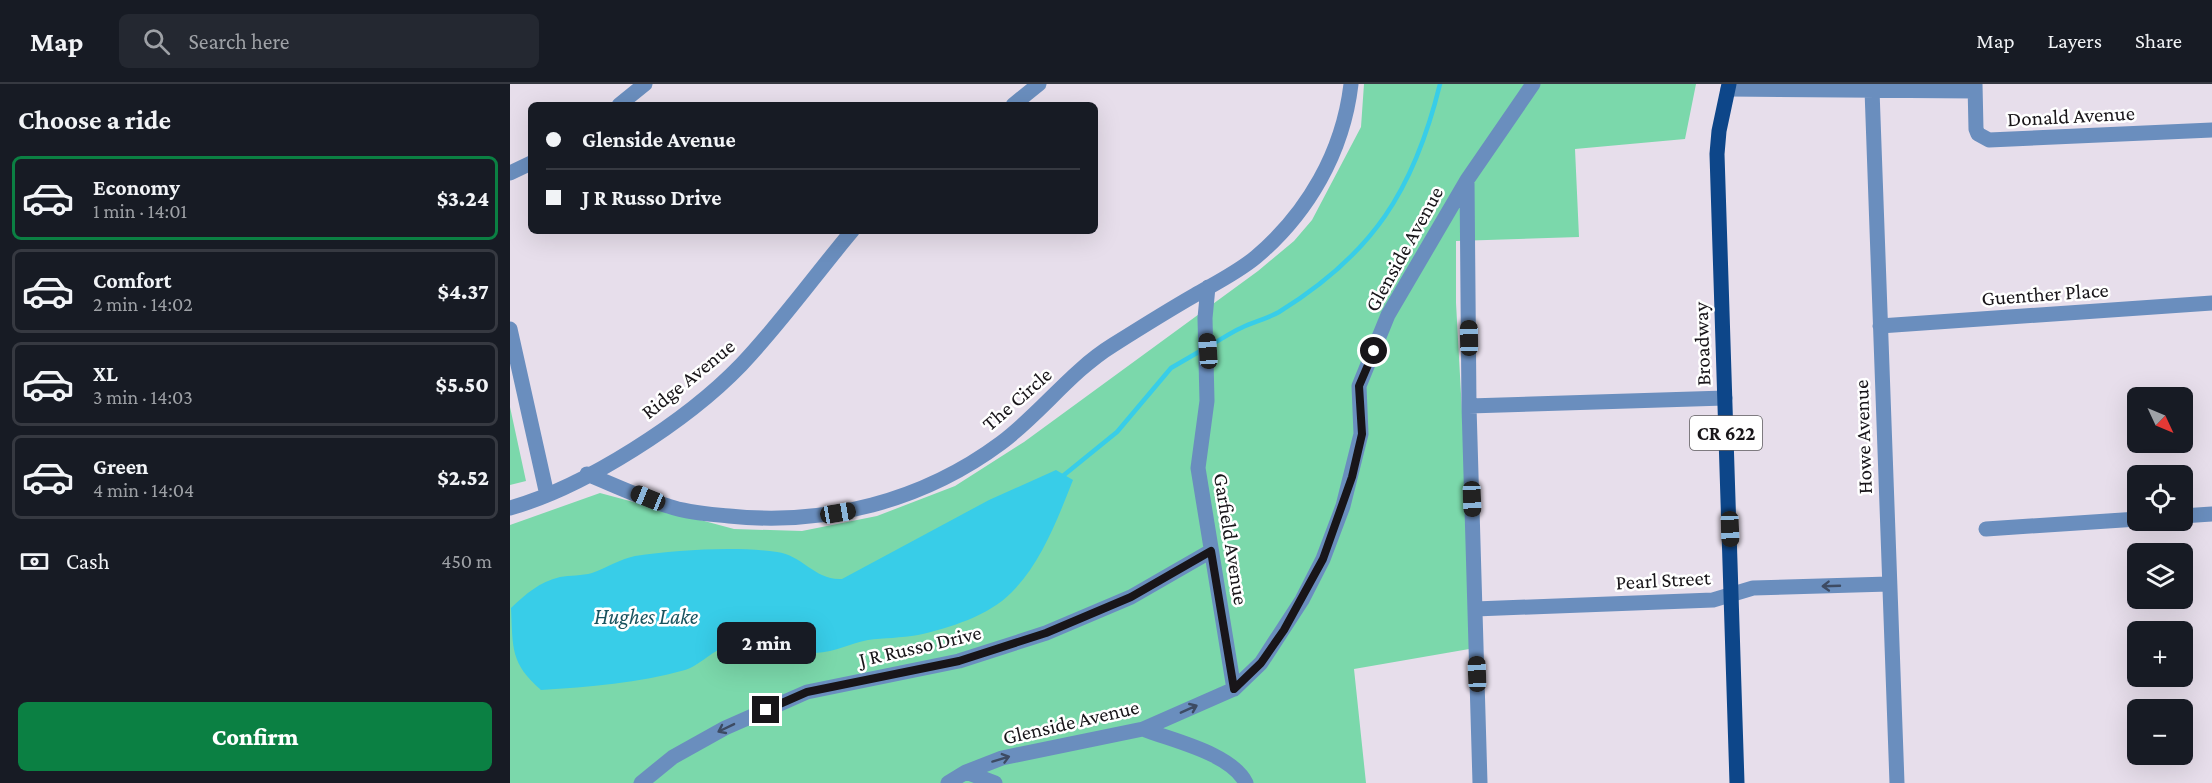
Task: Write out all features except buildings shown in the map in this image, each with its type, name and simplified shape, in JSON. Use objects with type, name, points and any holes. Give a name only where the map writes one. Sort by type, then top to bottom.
[{"type":"main road","name":"Broadway","points":[[1728,86],[1717,154],[1737,783]]},
{"type":"street","points":[[623,102],[645,84]]},
{"type":"street","points":[[1017,102],[1039,84]]},
{"type":"street","name":"The Circle","points":[[588,474],[668,507],[700,514],[784,520],[820,516],[888,501],[918,490],[981,458],[1027,422],[1101,352],[1255,258],[1291,224],[1306,203],[1334,150],[1345,119],[1351,84]]},
{"type":"street","name":"Glenside Avenue","points":[[948,783],[966,772],[1002,758],[1143,729],[1234,689],[1261,663],[1284,630],[1323,559],[1343,506],[1362,434],[1359,386],[1388,315],[1467,180],[1533,84]]},
{"type":"street","points":[[1728,86],[1872,90],[1975,87]]},
{"type":"street","name":"Donald Avenue","points":[[1975,87],[1976,129],[1978,134],[1989,140],[2212,130]]},
{"type":"street","name":"Howe Avenue","points":[[1872,90],[1897,783]]},
{"type":"street","points":[[510,173],[528,164]]},
{"type":"street","points":[[1467,180],[1469,406],[1480,783]]},
{"type":"street","name":"Ridge Avenue","points":[[510,508],[546,495],[588,474],[684,413],[740,366],[771,333],[850,234]]},
{"type":"street","name":"Garfield Avenue","points":[[1208,287],[1205,318],[1208,351],[1208,401],[1198,468],[1234,689]]},
{"type":"street","name":"Guenther Place","points":[[1880,326],[2212,303]]},
{"type":"street","points":[[510,330],[546,495]]},
{"type":"street","points":[[1469,406],[1725,398]]},
{"type":"street","points":[[2193,515],[2212,514]]},
{"type":"street","points":[[1986,529],[2127,520]]},
{"type":"street","name":"J R Russo Drive","points":[[641,783],[673,757],[725,728],[807,692],[959,661],[1046,633],[1131,597],[1211,551]]},
{"type":"street","name":"Pearl Street","points":[[1475,609],[1713,600],[1753,588],[1889,584]]},
{"type":"street","points":[[1143,729],[1215,756],[1232,766],[1246,783]]},
{"type":"street","points":[[966,772],[995,783]]},
{"type":"green space","points":[[1364,84],[1696,84],[1685,139],[1575,149],[1579,237],[1456,241],[1456,303],[1475,648],[1354,669],[1366,783],[510,783],[510,525],[600,493],[734,529],[802,531],[877,516],[955,486],[1024,442],[1258,271],[1294,241],[1312,220],[1361,127]]},
{"type":"green space","points":[[510,407],[526,481],[510,485]]},
{"type":"water","name":"Hughes Lake","points":[[1056,470],[1073,480],[1048,539],[1032,568],[1003,600],[992,608],[955,625],[918,635],[868,640],[815,653],[750,645],[729,646],[685,670],[614,684],[559,689],[541,690],[518,663],[513,644],[511,608],[533,589],[552,579],[592,573],[635,556],[724,549],[760,550],[786,554],[824,576],[842,579],[989,500]]},
{"type":"waterway","points":[[1209,346],[1237,330],[1270,317],[1312,290],[1340,267],[1364,242],[1385,216],[1417,156],[1440,84]]},
{"type":"waterway","points":[[1064,475],[1117,432],[1171,368],[1202,350]]},
{"type":"route","points":[[766,710],[807,692],[959,661],[1046,633],[1131,597],[1211,551],[1234,689],[1261,663],[1284,630],[1323,559],[1352,477],[1362,434],[1359,386],[1374,351]]}]
